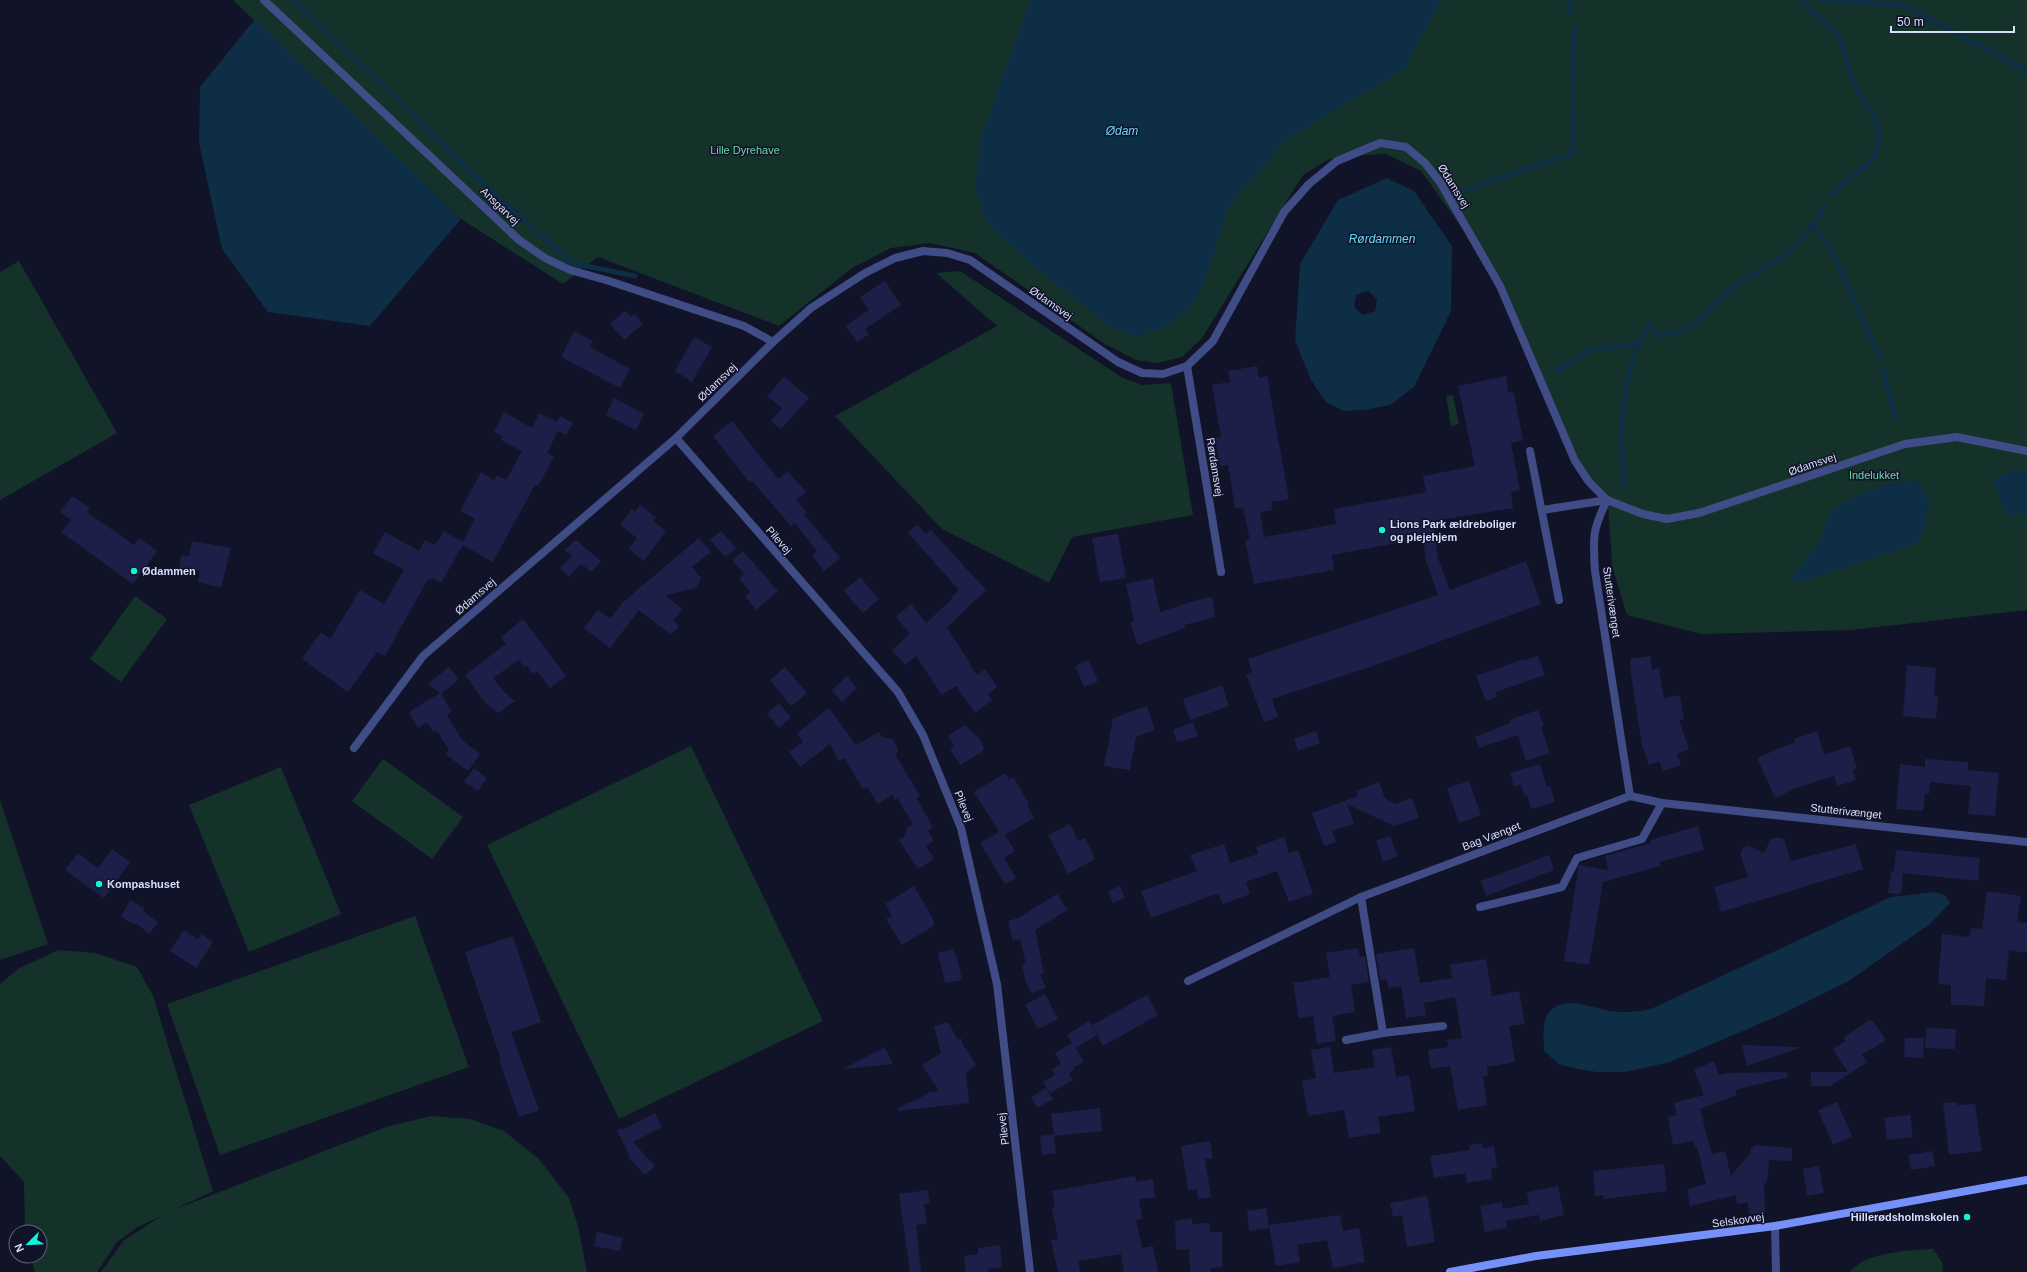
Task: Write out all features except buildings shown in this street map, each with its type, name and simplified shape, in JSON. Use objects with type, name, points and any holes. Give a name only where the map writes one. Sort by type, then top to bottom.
[{"type":"street","name":"Ansgarvej","points":[[264,0],[518,240],[534,251],[570,270],[606,280],[744,326],[773,342]]},
{"type":"street","name":"Ødamsvej","points":[[354,748],[423,656],[676,438],[773,342],[811,308],[865,273],[895,258],[923,251],[947,253],[970,260],[1118,362],[1142,373],[1163,374],[1187,366],[1213,341],[1284,212],[1309,184],[1336,161],[1380,142],[1406,147],[1425,163],[1440,182],[1500,286],[1575,461],[1588,482],[1607,500],[1642,514],[1667,519],[1699,513],[1905,444],[1957,437],[2027,452]]},
{"type":"street","name":"Rørdamsvej","points":[[1187,366],[1221,572]]},
{"type":"street","name":"Pilevej","points":[[676,438],[898,692],[923,735],[961,828],[997,984],[1030,1272]]},
{"type":"street","points":[[1530,452],[1559,600]]},
{"type":"street","points":[[1542,510],[1607,500]]},
{"type":"street","name":"Stutterivænget","points":[[1607,500],[1597,521],[1593,539],[1595,571],[1630,796],[1662,803],[2027,842]]},
{"type":"street","name":"Bag Vænget","points":[[1188,981],[1361,897],[1630,796]]},
{"type":"street","points":[[1480,907],[1562,887],[1577,858],[1642,839],[1662,803]]},
{"type":"street","points":[[1361,897],[1383,1033]]},
{"type":"street","points":[[1346,1040],[1383,1033],[1443,1026]]},
{"type":"street","name":"Selskovvej","points":[[1450,1272],[1536,1256],[1775,1226],[2027,1180]]},
{"type":"street","points":[[1775,1226],[1776,1272]]},
{"type":"green space","points":[[233,0],[2027,0],[2027,610],[1852,630],[1701,634],[1627,615],[1612,565],[1608,500],[1589,482],[1493,271],[1421,171],[1386,154],[1329,159],[1303,175],[1202,338],[1182,357],[1157,363],[1136,360],[1105,344],[975,253],[930,243],[891,248],[852,268],[779,326],[598,257],[563,284],[461,219]]},
{"type":"green space","points":[[19,261],[117,433],[0,500],[0,272]]},
{"type":"green space","points":[[960,271],[1123,378],[1142,385],[1171,383],[1193,515],[1072,537],[1049,583],[942,529],[835,416],[997,326],[936,273]]},
{"type":"green space","points":[[1453,395],[1459,424],[1451,426],[1446,396]]},
{"type":"green space","points":[[135,596],[167,619],[121,682],[90,659]]},
{"type":"green space","points":[[691,746],[823,1021],[619,1119],[487,845]]},
{"type":"green space","points":[[383,759],[463,817],[432,859],[352,801]]},
{"type":"green space","points":[[281,767],[341,914],[249,952],[189,805]]},
{"type":"green space","points":[[0,800],[48,944],[0,960]]},
{"type":"green space","points":[[415,916],[469,1067],[220,1155],[167,1004]]},
{"type":"green space","points":[[58,950],[95,953],[137,967],[153,996],[213,1191],[171,1211],[386,1127],[431,1116],[470,1119],[504,1131],[539,1159],[569,1198],[578,1226],[587,1272],[101,1272],[124,1240],[163,1215],[136,1228],[117,1242],[97,1272],[35,1272],[33,1264],[48,1264],[48,1224],[25,1224],[24,1182],[0,1156],[0,984],[18,969]]},
{"type":"green space","points":[[1933,1249],[1942,1262],[1943,1272],[1850,1272],[1858,1265],[1877,1256],[1888,1253]]},
{"type":"water","name":"Ødam","points":[[1030,0],[1442,0],[1404,69],[1288,139],[1230,204],[1202,289],[1188,310],[1163,328],[1136,337],[1111,327],[1034,267],[988,224],[975,189],[981,138]]},
{"type":"water","points":[[255,19],[461,219],[370,326],[268,312],[222,249],[199,143],[200,87]]},
{"type":"water","name":"Rørdammen","points":[[1387,178],[1414,191],[1452,246],[1451,311],[1414,387],[1390,405],[1364,410],[1344,411],[1326,402],[1311,380],[1295,341],[1300,264],[1338,200]],"holes":[[[1368,291],[1377,299],[1375,311],[1363,315],[1354,307],[1356,295]]]},
{"type":"water","points":[[2015,470],[2027,473],[2027,514],[2005,515],[1993,479]]},
{"type":"water","points":[[1918,480],[1930,503],[1919,543],[1799,583],[1791,578],[1820,541],[1830,511],[1854,497],[1888,484]]},
{"type":"water","points":[[1935,892],[1945,895],[1950,903],[1930,924],[1847,982],[1778,1016],[1670,1062],[1625,1072],[1597,1072],[1559,1064],[1544,1051],[1544,1029],[1546,1017],[1552,1009],[1559,1005],[1567,1003],[1585,1005],[1621,1012],[1651,1009],[1891,897]]},
{"type":"waterway","points":[[293,0],[388,90],[474,175],[572,263],[635,276]]},
{"type":"waterway","points":[[1569,0],[1571,12]]},
{"type":"waterway","points":[[1802,0],[1809,9],[1833,29],[1840,39],[1852,78],[1872,114],[1878,129],[1879,136],[1875,157],[1832,194]]},
{"type":"waterway","points":[[1818,0],[1903,5],[2027,71]]},
{"type":"waterway","points":[[1465,190],[1573,153],[1574,28]]},
{"type":"waterway","points":[[1625,488],[1621,437],[1624,397],[1638,346],[1649,326],[1661,336],[1677,332],[1697,322],[1733,287],[1788,254],[1820,216],[1824,205]]},
{"type":"waterway","points":[[1812,225],[1830,247],[1880,358]]},
{"type":"waterway","points":[[1556,371],[1590,350],[1639,344]]},
{"type":"waterway","points":[[1883,370],[1895,417]]},
{"type":"place","name":"Lions Park ældreboliger og plejehjem","points":[[1382,530]]},
{"type":"place","name":"Ødammen","points":[[134,571]]},
{"type":"place","name":"Kompashuset","points":[[99,884]]},
{"type":"place","name":"Hillerødsholmskolen","points":[[1967,1217]]},
{"type":"park label","name":"Lille Dyrehave","points":[[745,150]]},
{"type":"park label","name":"Indelukket","points":[[1874,475]]}]
